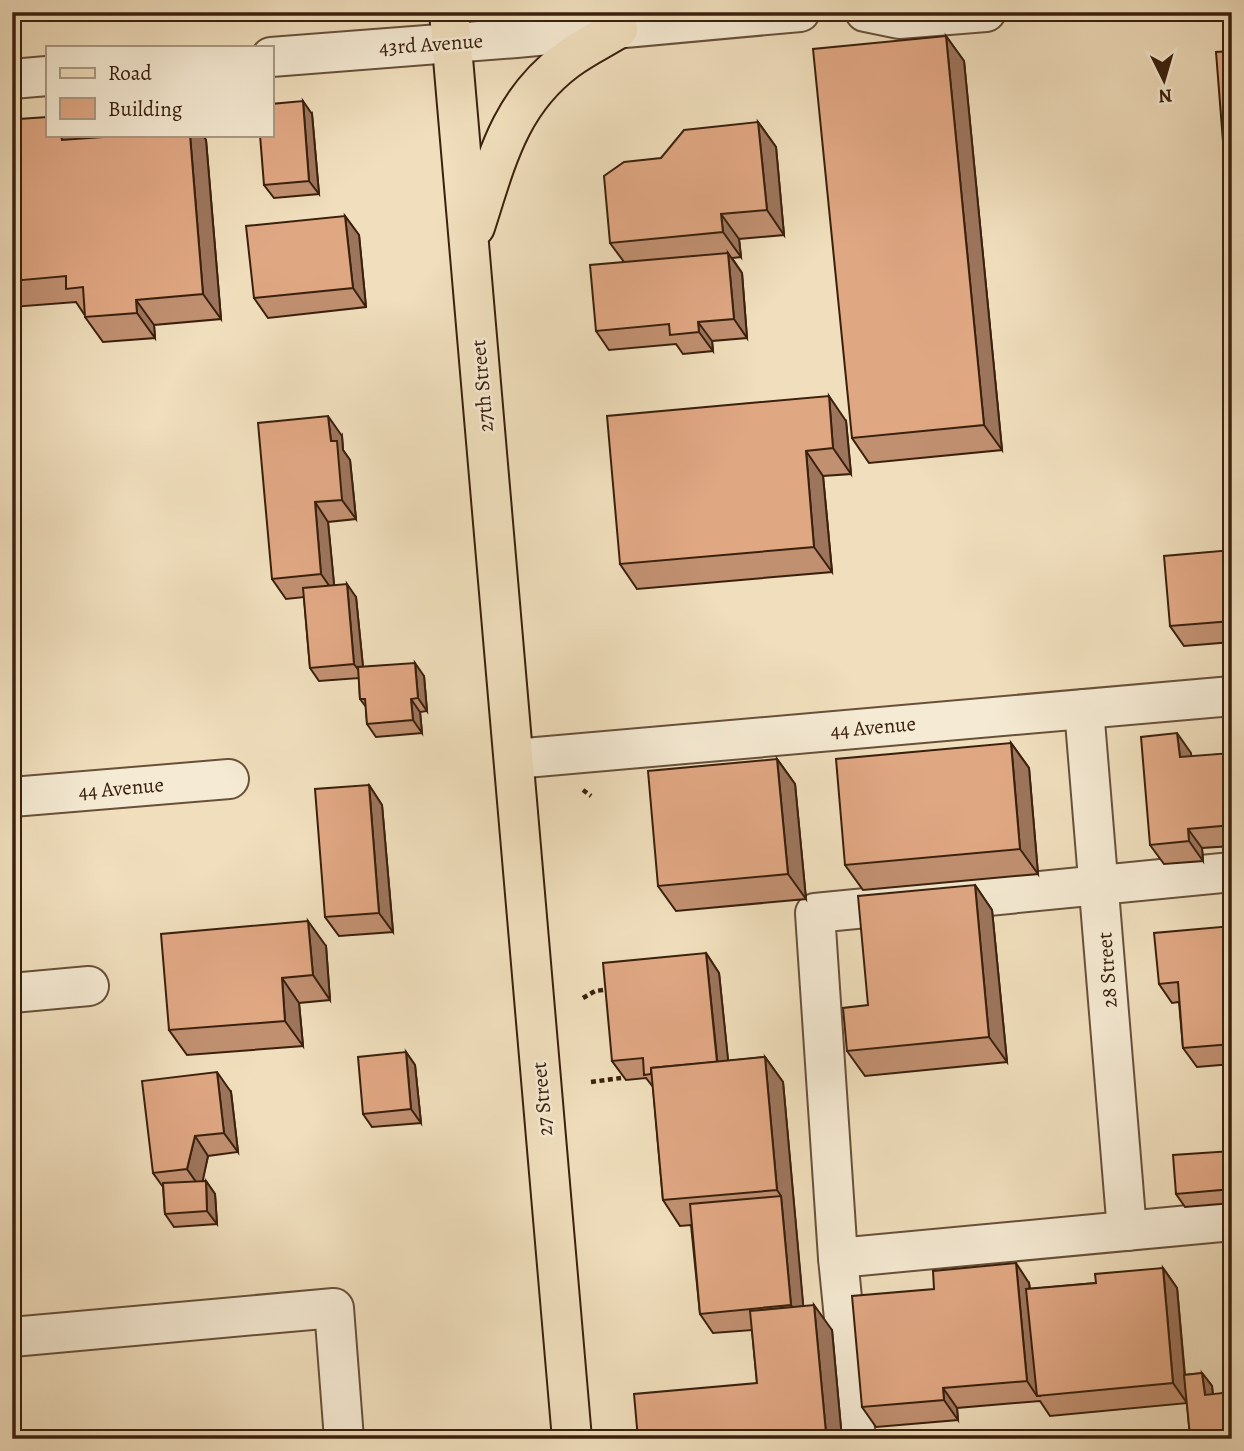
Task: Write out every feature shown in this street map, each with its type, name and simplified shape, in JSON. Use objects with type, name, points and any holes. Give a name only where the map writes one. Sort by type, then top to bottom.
[{"type":"main road","name":"27th Street","points":[[451,27],[514,759]]},
{"type":"main road","points":[[470,242],[504,136],[529,96],[567,60],[618,29]]},
{"type":"main road","name":"27 Street","points":[[514,759],[572,1439]]},
{"type":"street","name":"43rd Avenue","points":[[273,57],[451,27],[618,29],[800,12]]},
{"type":"street","points":[[865,12],[899,19],[986,12]]},
{"type":"street","points":[[12,79],[46,76]]},
{"type":"street","name":"44 Avenue","points":[[514,759],[1232,696]]},
{"type":"street","name":"28 Street","points":[[1084,709],[1127,1231]]},
{"type":"street","name":"44 Avenue","points":[[12,797],[229,779]]},
{"type":"street","points":[[856,1439],[838,1258],[815,914],[1232,872]]},
{"type":"street","points":[[12,993],[89,986]]},
{"type":"street","points":[[838,1258],[1232,1221]]},
{"type":"street","points":[[12,1337],[334,1308],[345,1439]]},
{"type":"path","points":[[583,790],[592,796]]},
{"type":"path","points":[[583,998],[595,991],[612,988]]},
{"type":"path","points":[[591,1082],[621,1078]]},
{"type":"building","points":[[946,36],[984,425],[852,438],[813,49]]},
{"type":"building","points":[[1232,51],[1232,257],[1216,52]]},
{"type":"building","points":[[303,101],[309,181],[264,185],[260,136],[273,136],[273,104]]},
{"type":"building","points":[[46,117],[46,136],[61,136],[62,140],[116,136],[190,136],[203,294],[136,300],[137,313],[85,317],[83,287],[66,289],[66,276],[12,281],[12,149],[21,148],[19,119]]},
{"type":"building","points":[[758,122],[767,210],[721,214],[723,232],[610,243],[604,176],[624,162],[661,158],[684,130]]},
{"type":"building","points":[[345,216],[353,288],[254,298],[246,226]]},
{"type":"building","points":[[728,253],[734,319],[698,322],[699,332],[670,335],[669,324],[596,331],[590,265]]},
{"type":"building","points":[[829,396],[833,448],[806,451],[814,547],[620,564],[607,416]]},
{"type":"building","points":[[328,416],[331,441],[337,441],[342,500],[315,502],[321,574],[272,579],[258,423]]},
{"type":"building","points":[[1232,550],[1232,621],[1170,626],[1164,556]]},
{"type":"building","points":[[347,584],[354,664],[310,668],[303,588]]},
{"type":"building","points":[[415,663],[418,698],[411,699],[413,720],[367,724],[365,699],[360,699],[358,667]]},
{"type":"building","points":[[1177,733],[1180,757],[1232,753],[1232,825],[1188,829],[1189,841],[1150,845],[1141,737]]},
{"type":"building","points":[[1011,743],[1020,849],[845,865],[836,759]]},
{"type":"building","points":[[777,759],[788,874],[658,886],[648,771]]},
{"type":"building","points":[[369,785],[379,913],[325,917],[315,789]]},
{"type":"building","points":[[975,885],[989,1037],[847,1051],[843,1008],[868,1005],[858,896]]},
{"type":"building","points":[[308,921],[313,975],[282,978],[285,1021],[169,1030],[161,934]]},
{"type":"building","points":[[1232,926],[1232,1044],[1183,1048],[1178,982],[1159,984],[1154,933]]},
{"type":"building","points":[[706,953],[717,1062],[651,1068],[651,1074],[644,1075],[643,1058],[612,1061],[603,963]]},
{"type":"building","points":[[406,1052],[411,1109],[363,1114],[358,1057]]},
{"type":"building","points":[[765,1057],[777,1190],[663,1200],[651,1068]]},
{"type":"building","points":[[217,1072],[224,1133],[195,1136],[187,1169],[153,1173],[142,1081]]},
{"type":"building","points":[[1232,1151],[1232,1189],[1176,1194],[1173,1155]]},
{"type":"building","points":[[206,1181],[207,1211],[165,1214],[163,1183]]},
{"type":"building","points":[[781,1196],[791,1305],[700,1314],[690,1204]]},
{"type":"building","points":[[1016,1263],[1027,1381],[943,1388],[944,1400],[862,1407],[852,1296],[934,1289],[933,1271]]},
{"type":"building","points":[[1163,1268],[1173,1383],[1037,1396],[1026,1289],[1096,1283],[1095,1274]]},
{"type":"building","points":[[814,1305],[826,1433],[759,1439],[638,1439],[634,1394],[757,1383],[750,1311]]},
{"type":"building","points":[[1202,1373],[1205,1395],[1232,1392],[1232,1431],[1190,1436],[1184,1375]]}]
